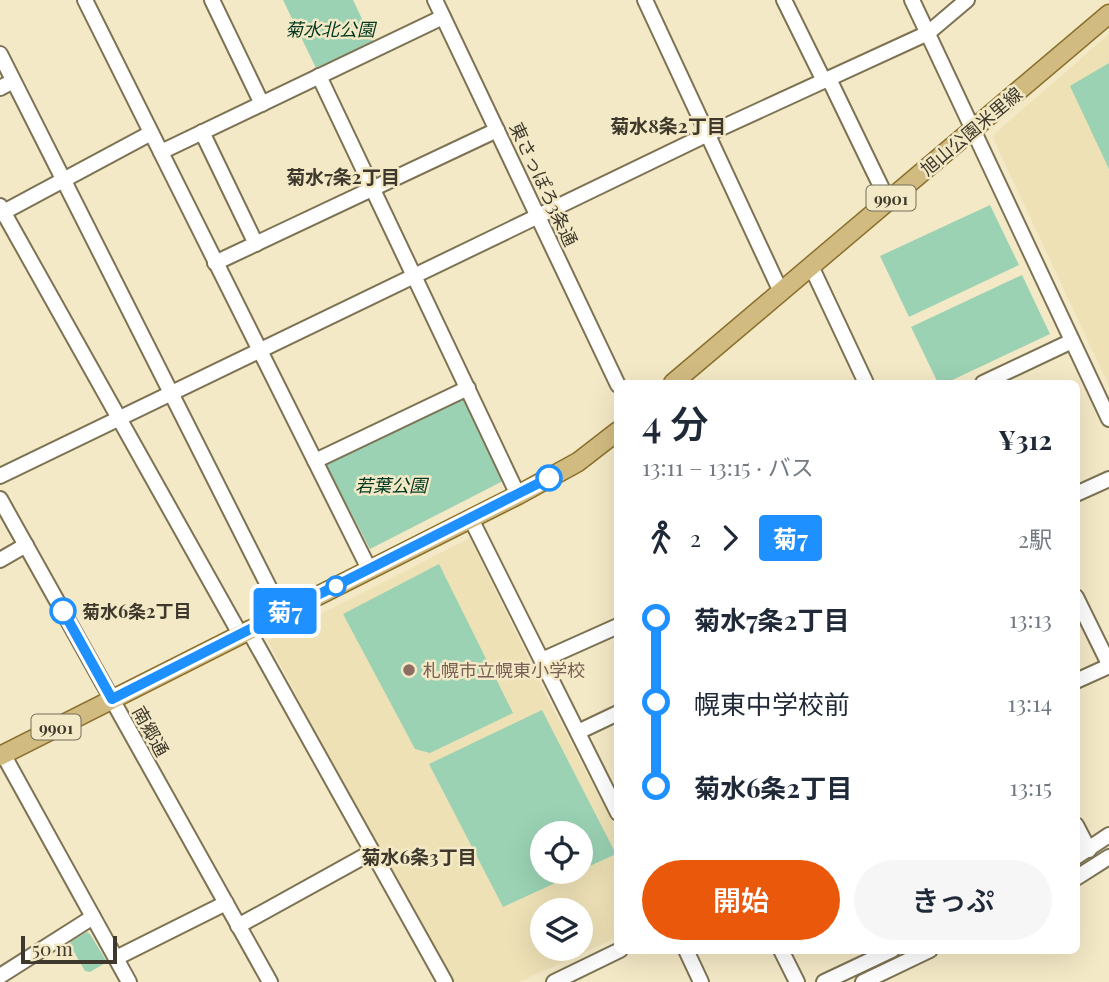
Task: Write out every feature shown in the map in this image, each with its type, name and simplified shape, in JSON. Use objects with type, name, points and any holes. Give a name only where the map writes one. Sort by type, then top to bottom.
[{"type":"main road","name":"旭山公園米里線","points":[[677,380],[1109,14]]},
{"type":"main road","name":"9901","points":[[2,755],[518,495],[578,462],[614,434]]},
{"type":"street","points":[[85,0],[369,569]]},
{"type":"street","points":[[212,0],[262,103]]},
{"type":"street","name":"東さっぽろ3条通","points":[[435,0],[616,380]]},
{"type":"street","points":[[645,0],[781,292]]},
{"type":"street","points":[[784,0],[888,201]]},
{"type":"street","points":[[912,0],[1109,419]]},
{"type":"street","points":[[0,476],[708,134],[928,33],[967,0]]},
{"type":"street","points":[[161,152],[443,17]]},
{"type":"street","points":[[0,54],[7,84],[64,179],[282,613]]},
{"type":"street","points":[[319,76],[518,495]]},
{"type":"street","points":[[215,263],[497,130]]},
{"type":"street","points":[[202,132],[256,244]]},
{"type":"street","points":[[151,133],[1,211],[445,982]]},
{"type":"street","points":[[811,266],[865,380]]},
{"type":"street","points":[[989,380],[1072,341]]},
{"type":"street","points":[[315,461],[468,388]]},
{"type":"street","points":[[1080,492],[1109,479]]},
{"type":"street","name":"南郷通","points":[[0,499],[270,982]]},
{"type":"street","points":[[471,519],[614,805]]},
{"type":"street","points":[[0,560],[26,545]]},
{"type":"street","points":[[1080,605],[1109,665],[1080,679]]},
{"type":"street","points":[[542,660],[614,628]]},
{"type":"street","points":[[578,732],[614,715]]},
{"type":"street","points":[[2,755],[130,982]]},
{"type":"street","points":[[1082,853],[1109,835]]},
{"type":"street","points":[[238,926],[372,852]]},
{"type":"street","points":[[1080,875],[1109,857]]},
{"type":"street","points":[[116,958],[226,903]]},
{"type":"street","points":[[0,976],[93,916]]},
{"type":"street","points":[[554,982],[614,953]]},
{"type":"street","points":[[688,954],[701,982]]},
{"type":"street","points":[[783,954],[797,982]]},
{"type":"street","points":[[824,982],[883,954]]},
{"type":"street","points":[[890,954],[901,982]]},
{"type":"street","points":[[863,982],[922,954]]},
{"type":"shaded area","points":[[1109,34],[1109,386],[992,136]]},
{"type":"shaded area","points":[[470,538],[548,699],[614,824],[614,939],[593,948],[593,898],[530,898],[530,961],[565,961],[519,982],[453,982],[378,852],[268,641]]},
{"type":"green space","name":"菊水北公園","points":[[283,0],[353,0],[373,42],[316,68]]},
{"type":"green space","points":[[1109,63],[1109,169],[1070,86]]},
{"type":"green space","points":[[990,205],[1019,265],[909,317],[880,256]]},
{"type":"green space","points":[[1022,275],[1050,334],[952,380],[937,380],[911,327]]},
{"type":"green space","name":"若葉公園","points":[[463,396],[503,481],[370,549],[326,465]]},
{"type":"green space","points":[[439,564],[513,713],[430,753],[415,749],[343,614]]},
{"type":"green space","points":[[542,710],[614,850],[614,855],[593,865],[593,821],[530,821],[530,884],[553,884],[503,907],[429,764]]},
{"type":"green space","points":[[87,932],[107,962],[90,972],[85,971],[70,945],[71,941]]},
{"type":"bus line","name":"菊7","points":[[63,611],[112,699],[549,478]]},
{"type":"place","name":"菊水6条2丁目","points":[[63,611]]},
{"type":"place","name":"札幌市立幌東小学校","points":[[409,670]]},
{"type":"district","name":"菊水8条2丁目","points":[[668,125]]},
{"type":"district","name":"菊水7条2丁目","points":[[343,176]]},
{"type":"district","name":"菊水6条3丁目","points":[[419,856]]}]
